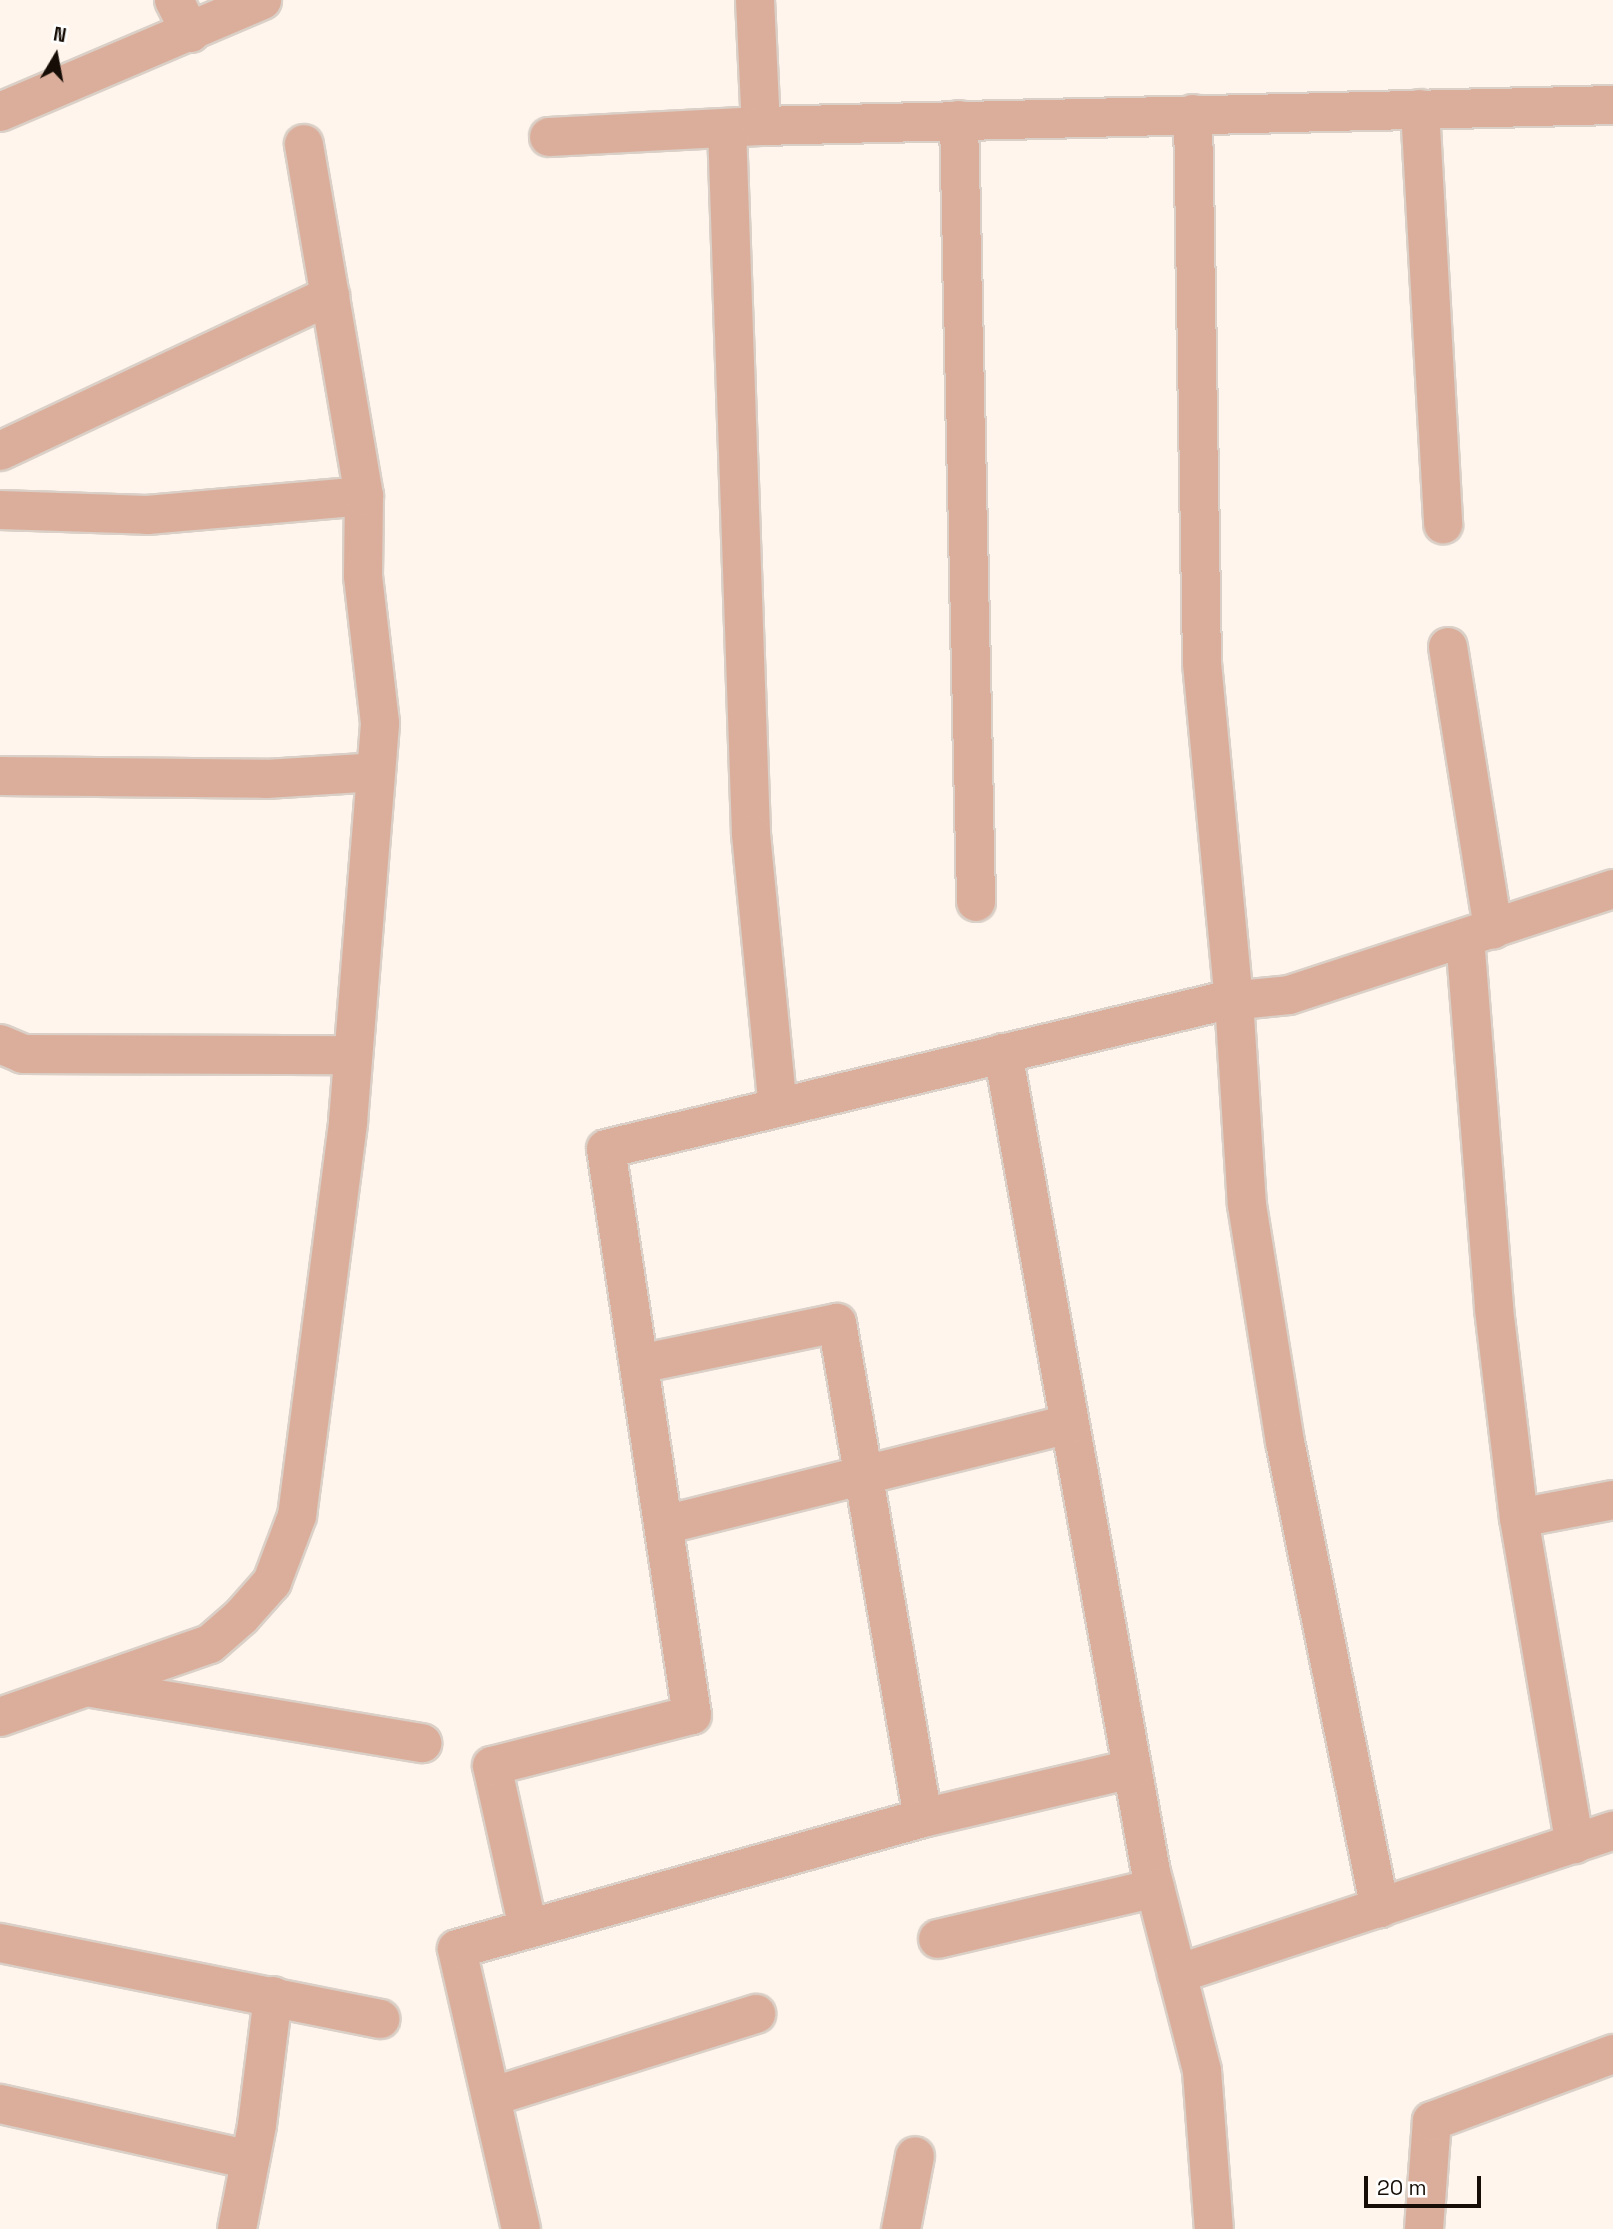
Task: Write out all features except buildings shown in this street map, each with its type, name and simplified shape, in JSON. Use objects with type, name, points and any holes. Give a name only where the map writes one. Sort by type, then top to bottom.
[{"type":"street","points":[[0,112],[183,17],[262,0]]},
{"type":"street","points":[[755,0],[744,127],[751,834],[778,1107]]},
{"type":"street","points":[[549,137],[959,120],[1613,105]]},
{"type":"street","points":[[1420,109],[1443,524]]},
{"type":"street","points":[[1193,114],[1202,663],[1234,1000],[1253,1244],[1285,1442],[1380,1908]]},
{"type":"street","points":[[959,120],[976,901]]},
{"type":"street","points":[[0,1717],[210,1644],[241,1617],[272,1582],[297,1516],[353,1055],[380,723],[363,576],[364,496],[304,144]]},
{"type":"street","points":[[0,452],[330,296]]},
{"type":"street","points":[[0,510],[148,515],[364,496]]},
{"type":"street","points":[[1448,647],[1479,934],[1494,1309],[1519,1518],[1575,1844]]},
{"type":"street","points":[[0,776],[266,779],[376,772]]},
{"type":"street","points":[[528,1928],[492,1766],[692,1715],[606,1149],[1234,1000],[1289,995],[1613,889]]},
{"type":"street","points":[[0,1044],[23,1054],[353,1055]]},
{"type":"street","points":[[1003,1053],[1155,1888],[1202,2071],[1214,2229]]},
{"type":"street","points":[[639,1364],[837,1323],[923,1818]]},
{"type":"street","points":[[664,1525],[863,1478],[1070,1424]]},
{"type":"street","points":[[1519,1518],[1613,1500]]},
{"type":"street","points":[[86,1687],[422,1743]]},
{"type":"street","points":[[521,2229],[457,1949],[923,1818],[1132,1769]]},
{"type":"street","points":[[1177,1974],[1613,1831]]},
{"type":"street","points":[[938,1940],[1155,1888]]},
{"type":"street","points":[[0,1943],[380,2019]]},
{"type":"street","points":[[237,2229],[250,2160],[273,1997]]},
{"type":"street","points":[[491,2097],[756,2014]]},
{"type":"street","points":[[1424,2229],[1432,2121],[1613,2054]]},
{"type":"street","points":[[0,2104],[250,2160]]},
{"type":"street","points":[[901,2229],[915,2157]]}]
